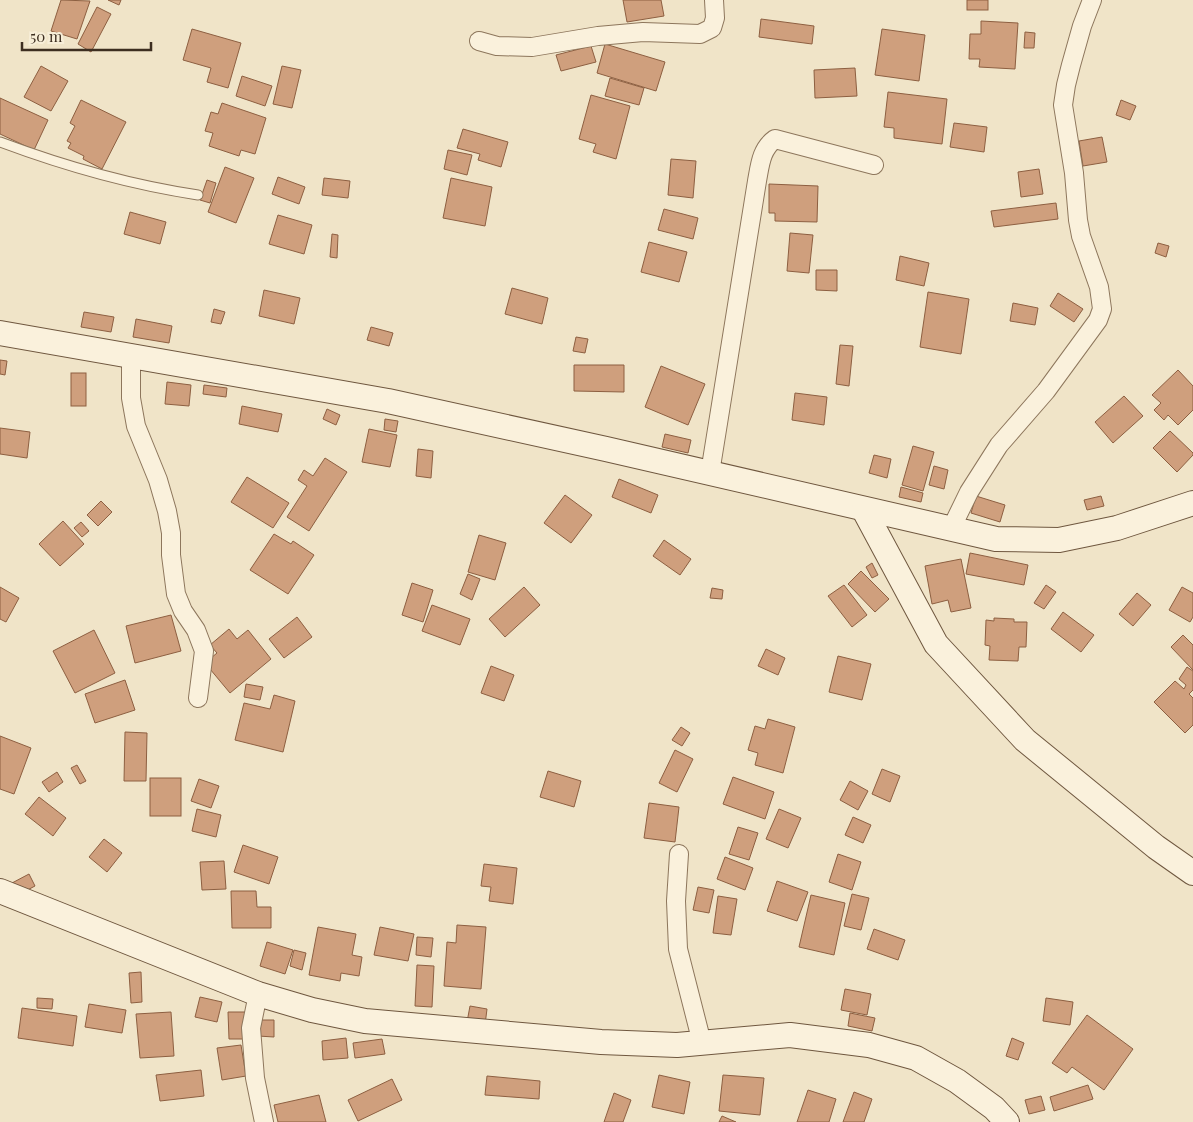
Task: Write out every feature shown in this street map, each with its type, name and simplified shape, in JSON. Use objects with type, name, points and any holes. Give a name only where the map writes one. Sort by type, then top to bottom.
[{"type":"main road","points":[[0,333],[388,401],[996,539],[1059,540],[1117,528],[1193,503]]},
{"type":"main road","points":[[864,510],[936,644],[1025,740],[1156,847],[1193,873]]},
{"type":"main road","points":[[0,892],[258,994],[312,1010],[365,1021],[601,1042],[677,1045],[790,1035],[869,1045],[916,1058],[957,1081],[994,1108],[1006,1122]]},
{"type":"street","points":[[479,41],[497,46],[532,47],[590,37],[643,32],[700,34],[712,28],[715,18],[714,0]]},
{"type":"street","points":[[951,529],[969,492],[999,445],[1046,391],[1098,320],[1102,309],[1099,287],[1081,236],[1078,220],[1074,173],[1064,105],[1066,85],[1073,57],[1092,0]]},
{"type":"street","points":[[710,474],[757,180],[761,157],[767,144],[775,139],[781,140],[874,165]]},
{"type":"street","points":[[131,356],[131,398],[136,426],[158,480],[167,511],[171,533],[176,594],[183,611],[196,630],[204,651],[198,698]]},
{"type":"street","points":[[678,854],[676,901],[678,949],[702,1043]]},
{"type":"street","points":[[258,994],[251,1028],[255,1078],[264,1122]]},
{"type":"lane","points":[[0,142],[71,168],[163,190],[198,195]]},
{"type":"building","points":[[61,0],[90,1],[77,39],[51,31]]},
{"type":"building","points":[[108,0],[121,0],[119,5]]},
{"type":"building","points":[[623,0],[661,0],[664,16],[627,22]]},
{"type":"building","points":[[967,0],[988,0],[988,10],[967,10]]},
{"type":"building","points":[[97,7],[111,14],[91,52],[78,44]]},
{"type":"building","points":[[761,19],[814,26],[812,44],[759,37]]},
{"type":"building","points":[[981,21],[1018,23],[1015,69],[979,67],[980,59],[969,59],[970,34],[981,34]]},
{"type":"building","points":[[192,29],[241,43],[228,88],[207,82],[211,68],[183,60]]},
{"type":"building","points":[[882,29],[925,35],[919,81],[875,75]]},
{"type":"building","points":[[1025,32],[1035,33],[1034,48],[1024,48]]},
{"type":"building","points":[[605,44],[665,62],[656,91],[597,73]]},
{"type":"building","points":[[591,46],[596,62],[561,71],[556,55]]},
{"type":"building","points":[[41,66],[68,81],[51,111],[24,97]]},
{"type":"building","points":[[282,66],[301,70],[292,108],[273,104]]},
{"type":"building","points":[[855,68],[857,96],[815,98],[814,70]]},
{"type":"building","points":[[242,76],[272,86],[265,106],[236,96]]},
{"type":"building","points":[[610,78],[644,88],[639,105],[605,96]]},
{"type":"building","points":[[888,92],[947,99],[942,144],[894,138],[894,128],[884,127]]},
{"type":"building","points":[[591,95],[630,106],[616,159],[593,152],[596,144],[579,139]]},
{"type":"building","points":[[0,98],[48,120],[34,150],[0,134]]},
{"type":"building","points":[[81,100],[126,122],[102,169],[83,159],[84,156],[68,148],[71,143],[67,141],[75,126],[70,123]]},
{"type":"building","points":[[1121,100],[1136,106],[1130,120],[1116,115]]},
{"type":"building","points":[[222,103],[266,118],[255,154],[241,150],[239,156],[209,146],[213,133],[205,131],[211,112],[218,114]]},
{"type":"building","points":[[954,123],[987,127],[984,152],[950,147]]},
{"type":"building","points":[[463,129],[508,142],[501,167],[478,160],[480,154],[457,148]]},
{"type":"building","points":[[1102,137],[1107,162],[1083,166],[1079,141]]},
{"type":"building","points":[[448,150],[472,155],[467,175],[444,169]]},
{"type":"building","points":[[671,159],[696,161],[693,198],[668,195]]},
{"type":"building","points":[[225,167],[254,178],[236,223],[208,212]]},
{"type":"building","points":[[1039,169],[1043,194],[1021,197],[1018,172]]},
{"type":"building","points":[[278,177],[305,187],[299,204],[272,194]]},
{"type":"building","points":[[324,178],[350,181],[348,198],[322,195]]},
{"type":"building","points":[[451,178],[492,187],[485,226],[443,218]]},
{"type":"building","points":[[207,180],[216,183],[210,203],[200,200]]},
{"type":"building","points":[[769,184],[818,186],[817,222],[775,221],[775,213],[769,213]]},
{"type":"building","points":[[1056,203],[1058,219],[994,227],[991,211]]},
{"type":"building","points":[[664,209],[698,218],[693,239],[658,230]]},
{"type":"building","points":[[130,212],[166,222],[160,244],[124,234]]},
{"type":"building","points":[[278,215],[312,225],[304,254],[269,244]]},
{"type":"building","points":[[790,233],[813,235],[809,273],[787,271]]},
{"type":"building","points":[[332,234],[338,235],[337,258],[330,257]]},
{"type":"building","points":[[649,242],[687,252],[679,282],[641,272]]},
{"type":"building","points":[[1158,243],[1169,246],[1166,257],[1155,253]]},
{"type":"building","points":[[900,256],[929,263],[924,286],[896,280]]},
{"type":"building","points":[[816,270],[837,270],[837,291],[816,290]]},
{"type":"building","points":[[512,288],[548,298],[542,324],[505,314]]},
{"type":"building","points":[[264,290],[300,298],[294,324],[259,316]]},
{"type":"building","points":[[928,292],[969,299],[961,354],[920,347]]},
{"type":"building","points":[[1058,293],[1083,309],[1074,322],[1050,306]]},
{"type":"building","points":[[1013,303],[1038,308],[1035,325],[1010,321]]},
{"type":"building","points":[[214,309],[225,312],[221,324],[211,322]]},
{"type":"building","points":[[84,312],[114,317],[111,332],[81,327]]},
{"type":"building","points":[[136,319],[172,326],[169,343],[133,337]]},
{"type":"building","points":[[371,327],[393,333],[389,346],[367,340]]},
{"type":"building","points":[[576,337],[588,339],[585,353],[573,351]]},
{"type":"building","points":[[840,345],[853,346],[849,386],[836,384]]},
{"type":"building","points":[[0,360],[7,361],[5,375],[0,374]]},
{"type":"building","points":[[574,365],[624,365],[624,392],[574,391]]},
{"type":"building","points":[[661,366],[705,384],[688,425],[645,407]]},
{"type":"building","points":[[1178,370],[1193,386],[1193,410],[1178,425],[1168,415],[1164,420],[1154,410],[1161,403],[1152,395]]},
{"type":"building","points":[[71,373],[86,373],[86,406],[71,406]]},
{"type":"building","points":[[167,382],[191,385],[189,406],[165,404]]},
{"type":"building","points":[[204,385],[227,388],[226,397],[203,394]]},
{"type":"building","points":[[795,393],[827,397],[824,425],[792,420]]},
{"type":"building","points":[[1124,396],[1143,416],[1113,443],[1095,422]]},
{"type":"building","points":[[242,406],[282,414],[278,432],[239,424]]},
{"type":"building","points":[[327,409],[340,415],[336,425],[323,419]]},
{"type":"building","points":[[385,419],[398,421],[396,432],[384,430]]},
{"type":"building","points":[[0,428],[30,432],[27,458],[0,454]]},
{"type":"building","points":[[369,429],[397,435],[390,467],[362,462]]},
{"type":"building","points":[[1170,431],[1193,453],[1177,472],[1153,448]]},
{"type":"building","points":[[665,434],[691,440],[688,453],[662,447]]},
{"type":"building","points":[[913,446],[934,452],[923,491],[902,485]]},
{"type":"building","points":[[418,449],[433,451],[431,478],[416,476]]},
{"type":"building","points":[[874,455],[891,459],[887,478],[869,473]]},
{"type":"building","points":[[325,458],[347,472],[309,531],[287,517],[307,486],[298,480],[304,470],[313,476]]},
{"type":"building","points":[[934,466],[948,470],[944,489],[929,485]]},
{"type":"building","points":[[247,477],[289,503],[273,528],[231,502]]},
{"type":"building","points":[[619,479],[658,495],[651,513],[612,497]]},
{"type":"building","points":[[901,487],[923,493],[921,502],[899,497]]},
{"type":"building","points":[[565,495],[592,515],[571,543],[544,523]]},
{"type":"building","points":[[976,496],[1005,505],[1000,522],[971,513]]},
{"type":"building","points":[[1101,496],[1104,506],[1087,510],[1084,500]]},
{"type":"building","points":[[101,501],[112,512],[98,526],[87,515]]},
{"type":"building","points":[[63,521],[84,544],[60,566],[39,544]]},
{"type":"building","points":[[81,522],[89,531],[82,537],[74,528]]},
{"type":"building","points":[[274,534],[291,544],[293,541],[314,555],[288,594],[250,570]]},
{"type":"building","points":[[479,535],[506,543],[495,580],[468,572]]},
{"type":"building","points":[[664,540],[691,559],[680,575],[653,556]]},
{"type":"building","points":[[970,553],[1028,565],[1024,585],[966,574]]},
{"type":"building","points":[[961,559],[971,608],[951,612],[948,600],[932,604],[925,566]]},
{"type":"building","points":[[872,563],[878,575],[872,578],[866,567]]},
{"type":"building","points":[[861,571],[889,599],[875,612],[848,584]]},
{"type":"building","points":[[468,574],[480,579],[472,600],[460,594]]},
{"type":"building","points":[[412,583],[433,590],[423,622],[402,615]]},
{"type":"building","points":[[844,585],[867,615],[852,627],[828,596]]},
{"type":"building","points":[[1046,585],[1056,592],[1044,609],[1034,603]]},
{"type":"building","points":[[0,587],[19,598],[6,622],[0,619]]},
{"type":"building","points":[[524,587],[540,605],[505,637],[489,619]]},
{"type":"building","points":[[1182,587],[1193,593],[1193,617],[1190,622],[1169,610]]},
{"type":"building","points":[[712,588],[723,590],[722,599],[710,598]]},
{"type":"building","points":[[1137,593],[1151,605],[1133,626],[1119,614]]},
{"type":"building","points":[[432,605],[470,619],[460,645],[422,631]]},
{"type":"building","points":[[1063,612],[1094,635],[1081,652],[1051,629]]},
{"type":"building","points":[[171,615],[181,651],[135,663],[126,626]]},
{"type":"building","points":[[297,617],[312,637],[284,658],[269,639]]},
{"type":"building","points":[[994,618],[1014,619],[1014,622],[1027,622],[1026,647],[1019,647],[1018,661],[989,660],[990,646],[985,645],[986,620],[994,621]]},
{"type":"building","points":[[229,629],[237,639],[248,630],[271,659],[230,693],[205,663],[217,653],[210,645]]},
{"type":"building","points":[[94,630],[115,673],[75,693],[53,651]]},
{"type":"building","points":[[1183,635],[1193,645],[1193,670],[1171,647]]},
{"type":"building","points":[[766,649],[785,658],[778,675],[758,666]]},
{"type":"building","points":[[838,656],[871,664],[862,700],[829,692]]},
{"type":"building","points":[[491,666],[514,675],[504,701],[481,693]]},
{"type":"building","points":[[1187,667],[1193,671],[1193,690],[1189,694],[1193,698],[1193,725],[1185,733],[1154,702],[1175,681],[1184,689],[1186,685],[1179,679]]},
{"type":"building","points":[[125,680],[135,710],[95,723],[85,694]]},
{"type":"building","points":[[246,684],[263,687],[260,700],[244,697]]},
{"type":"building","points":[[274,695],[295,701],[283,752],[235,740],[244,703],[270,709]]},
{"type":"building","points":[[768,719],[795,727],[783,773],[755,765],[758,753],[748,750],[755,726],[765,729]]},
{"type":"building","points":[[681,727],[690,733],[682,746],[672,740]]},
{"type":"building","points":[[125,732],[147,733],[146,781],[124,781]]},
{"type":"building","points":[[0,736],[31,748],[14,794],[0,789]]},
{"type":"building","points":[[675,750],[693,759],[677,792],[659,783]]},
{"type":"building","points":[[77,765],[86,781],[80,784],[71,768]]},
{"type":"building","points":[[882,769],[900,776],[890,802],[872,794]]},
{"type":"building","points":[[548,771],[581,781],[574,807],[540,797]]},
{"type":"building","points":[[57,772],[63,782],[49,792],[42,782]]},
{"type":"building","points":[[733,777],[774,792],[765,819],[723,804]]},
{"type":"building","points":[[150,778],[181,778],[181,816],[150,816]]},
{"type":"building","points":[[199,779],[219,786],[211,808],[191,801]]},
{"type":"building","points":[[850,781],[868,791],[858,810],[840,800]]},
{"type":"building","points":[[39,797],[66,818],[53,836],[25,814]]},
{"type":"building","points":[[649,803],[679,807],[675,842],[644,838]]},
{"type":"building","points":[[197,809],[221,815],[216,837],[192,831]]},
{"type":"building","points":[[779,809],[801,818],[788,848],[766,839]]},
{"type":"building","points":[[853,817],[871,825],[863,843],[845,835]]},
{"type":"building","points":[[738,827],[758,833],[749,860],[729,854]]},
{"type":"building","points":[[104,839],[122,853],[107,872],[89,857]]},
{"type":"building","points":[[243,845],[278,857],[269,884],[234,872]]},
{"type":"building","points":[[838,854],[861,862],[852,890],[829,882]]},
{"type":"building","points":[[725,857],[753,868],[745,890],[717,879]]},
{"type":"building","points":[[224,861],[226,889],[202,890],[200,862]]},
{"type":"building","points":[[484,864],[517,868],[513,904],[489,901],[491,887],[481,886]]},
{"type":"building","points":[[29,874],[35,886],[18,895],[12,883]]},
{"type":"building","points":[[777,881],[808,892],[797,921],[767,911]]},
{"type":"building","points":[[698,887],[714,890],[709,913],[693,910]]},
{"type":"building","points":[[231,891],[256,891],[257,907],[271,907],[271,928],[232,928]]},
{"type":"building","points":[[852,894],[869,898],[861,930],[844,926]]},
{"type":"building","points":[[811,895],[845,903],[834,955],[799,947]]},
{"type":"building","points":[[718,896],[737,899],[731,935],[713,933]]},
{"type":"building","points":[[457,925],[486,927],[481,989],[444,986],[447,942],[456,943]]},
{"type":"building","points":[[318,927],[356,934],[352,955],[362,957],[359,976],[341,973],[340,981],[309,975]]},
{"type":"building","points":[[380,927],[414,934],[408,961],[374,955]]},
{"type":"building","points":[[874,929],[905,940],[898,960],[867,949]]},
{"type":"building","points":[[417,937],[433,938],[431,957],[416,955]]},
{"type":"building","points":[[267,942],[293,950],[285,974],[260,966]]},
{"type":"building","points":[[294,950],[306,953],[302,970],[290,966]]},
{"type":"building","points":[[417,965],[434,966],[432,1007],[415,1006]]},
{"type":"building","points":[[141,972],[142,1002],[131,1003],[129,973]]},
{"type":"building","points":[[845,989],[871,994],[867,1015],[841,1010]]},
{"type":"building","points":[[200,997],[222,1002],[217,1022],[195,1017]]},
{"type":"building","points":[[37,998],[53,999],[52,1009],[37,1008]]},
{"type":"building","points":[[1046,998],[1073,1002],[1070,1025],[1043,1021]]},
{"type":"building","points":[[89,1004],[126,1010],[122,1033],[85,1027]]},
{"type":"building","points":[[470,1006],[487,1009],[485,1025],[467,1022]]},
{"type":"building","points":[[22,1008],[77,1016],[73,1046],[18,1038]]},
{"type":"building","points":[[171,1012],[174,1056],[140,1058],[136,1014]]},
{"type":"building","points":[[228,1012],[245,1012],[245,1039],[229,1039]]},
{"type":"building","points":[[850,1013],[875,1018],[872,1031],[848,1026]]},
{"type":"building","points":[[1087,1015],[1133,1049],[1104,1090],[1072,1067],[1067,1073],[1052,1063]]},
{"type":"building","points":[[258,1020],[274,1020],[274,1037],[258,1036]]},
{"type":"building","points":[[346,1038],[348,1058],[323,1060],[322,1041]]},
{"type":"building","points":[[1012,1038],[1024,1043],[1018,1060],[1006,1056]]},
{"type":"building","points":[[382,1039],[385,1054],[355,1058],[353,1043]]},
{"type":"building","points":[[241,1045],[246,1076],[222,1080],[217,1048]]},
{"type":"building","points":[[201,1070],[204,1096],[160,1101],[156,1075]]},
{"type":"building","points":[[659,1075],[690,1082],[684,1114],[652,1107]]},
{"type":"building","points":[[723,1075],[764,1078],[760,1115],[719,1111]]},
{"type":"building","points":[[487,1076],[540,1081],[539,1099],[485,1095]]},
{"type":"building","points":[[392,1079],[402,1100],[358,1121],[348,1100]]},
{"type":"building","points":[[1088,1085],[1093,1099],[1054,1111],[1050,1097]]},
{"type":"building","points":[[808,1090],[836,1099],[829,1122],[797,1122]]},
{"type":"building","points":[[854,1092],[872,1099],[864,1122],[843,1122]]},
{"type":"building","points":[[614,1093],[631,1100],[623,1122],[604,1122]]},
{"type":"building","points":[[319,1095],[326,1122],[278,1122],[274,1105]]},
{"type":"building","points":[[1041,1096],[1045,1110],[1029,1114],[1025,1100]]},
{"type":"building","points":[[722,1116],[736,1122],[719,1122]]}]
